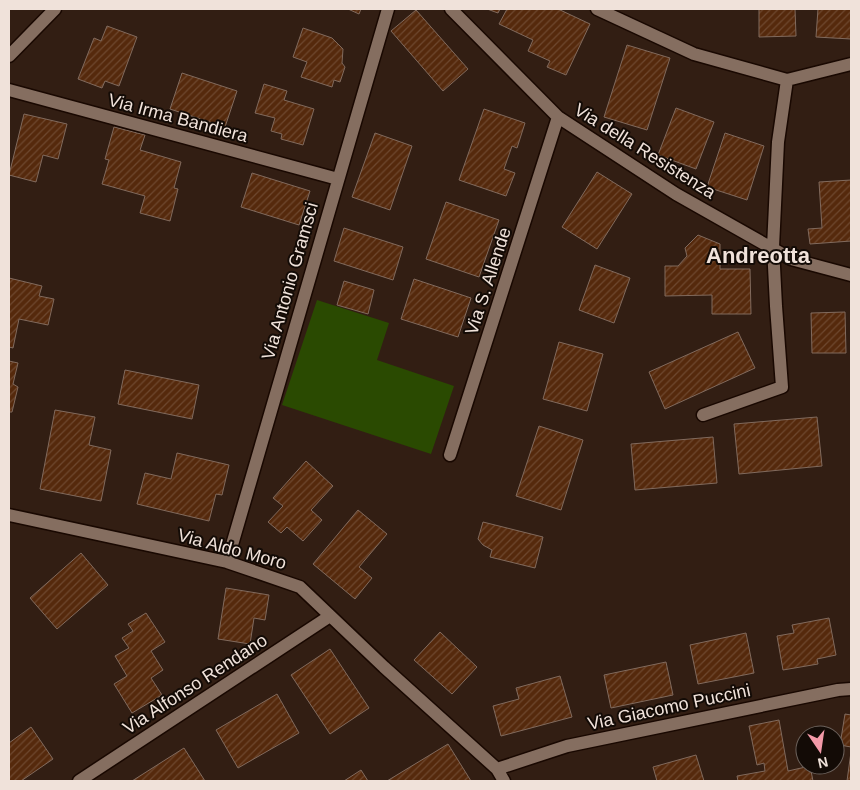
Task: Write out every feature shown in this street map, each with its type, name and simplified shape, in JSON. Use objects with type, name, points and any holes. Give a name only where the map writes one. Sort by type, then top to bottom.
[{"type":"street","points":[[9,56],[55,9]]},
{"type":"street","name":"Via Antonio Gramsci","points":[[226,562],[388,9]]},
{"type":"street","name":"Via della Resistenza","points":[[451,9],[558,117],[676,194],[773,247],[791,259],[851,275]]},
{"type":"street","points":[[597,9],[694,54],[787,80],[851,64]]},
{"type":"street","points":[[703,415],[782,387],[773,247],[778,142],[787,80]]},
{"type":"street","name":"Via Irma Bandiera","points":[[9,90],[338,179]]},
{"type":"street","name":"Via S. Allende","points":[[450,455],[558,117]]},
{"type":"street","name":"Via Aldo Moro","points":[[9,515],[226,562],[300,587],[384,668],[497,769],[504,781]]},
{"type":"street","name":"Via Alfonso Rendano","points":[[79,781],[330,616]]},
{"type":"street","name":"Via Giacomo Puccini","points":[[497,769],[567,746],[838,690],[851,689]]},
{"type":"green space","points":[[317,300],[389,323],[377,360],[454,386],[431,454],[282,405]]},
{"type":"building","points":[[348,9],[361,9],[359,14]]},
{"type":"building","points":[[487,9],[500,9],[498,13]]},
{"type":"building","points":[[507,9],[558,9],[590,24],[566,75],[547,67],[550,61],[528,51],[533,40],[499,24]]},
{"type":"building","points":[[759,9],[795,9],[796,36],[759,37]]},
{"type":"building","points":[[818,9],[851,9],[851,39],[816,37]]},
{"type":"building","points":[[416,10],[468,69],[443,91],[391,31]]},
{"type":"building","points":[[107,26],[137,37],[119,86],[105,81],[102,88],[78,79],[94,38],[101,41]]},
{"type":"building","points":[[303,28],[332,38],[343,49],[342,63],[345,67],[340,82],[334,80],[332,87],[301,77],[307,62],[293,57]]},
{"type":"building","points":[[627,45],[670,58],[647,130],[604,117]]},
{"type":"building","points":[[182,73],[237,91],[225,127],[170,109]]},
{"type":"building","points":[[264,84],[287,91],[284,100],[314,109],[303,145],[281,139],[282,134],[271,131],[275,118],[255,113]]},
{"type":"building","points":[[676,108],[714,122],[696,169],[658,155]]},
{"type":"building","points":[[484,109],[525,123],[517,148],[512,146],[504,169],[515,173],[506,196],[459,180]]},
{"type":"building","points":[[24,114],[67,124],[58,159],[43,155],[36,182],[9,175]]},
{"type":"building","points":[[114,127],[145,135],[140,150],[181,162],[174,188],[178,189],[170,221],[140,213],[145,196],[102,184],[109,160],[105,159]]},
{"type":"building","points":[[375,133],[412,146],[390,210],[352,197]]},
{"type":"building","points":[[725,133],[764,146],[747,200],[707,187]]},
{"type":"building","points":[[597,172],[632,194],[597,249],[562,227]]},
{"type":"building","points":[[252,173],[310,191],[299,225],[241,207]]},
{"type":"building","points":[[851,180],[851,241],[810,244],[808,229],[822,228],[819,182]]},
{"type":"building","points":[[446,202],[499,220],[479,277],[426,259]]},
{"type":"building","points":[[344,228],[403,247],[393,280],[334,261]]},
{"type":"building","points":[[698,235],[720,244],[720,269],[750,269],[751,314],[712,314],[712,295],[665,296],[665,266],[678,266],[687,256],[685,248]]},
{"type":"building","points":[[595,265],[630,278],[614,323],[579,310]]},
{"type":"building","points":[[9,278],[42,286],[39,296],[54,299],[48,325],[19,319],[13,348],[9,347]]},
{"type":"building","points":[[414,279],[471,298],[458,337],[401,319]]},
{"type":"building","points":[[344,281],[374,290],[368,314],[337,305]]},
{"type":"building","points":[[845,312],[846,353],[812,353],[811,313]]},
{"type":"building","points":[[738,332],[755,368],[665,409],[649,372]]},
{"type":"building","points":[[559,342],[603,354],[587,411],[543,399]]},
{"type":"building","points":[[9,361],[18,363],[13,384],[18,387],[12,412],[9,412]]},
{"type":"building","points":[[125,370],[199,385],[192,419],[118,404]]},
{"type":"building","points":[[55,410],[95,417],[89,445],[111,450],[101,501],[40,489]]},
{"type":"building","points":[[817,417],[822,466],[739,474],[734,424]]},
{"type":"building","points":[[539,426],[583,440],[561,510],[516,496]]},
{"type":"building","points":[[713,437],[717,483],[635,490],[631,444]]},
{"type":"building","points":[[177,453],[229,465],[222,495],[216,494],[209,521],[137,504],[145,473],[171,479]]},
{"type":"building","points":[[306,461],[333,486],[311,510],[322,520],[303,541],[287,527],[281,533],[268,522],[283,506],[273,498]]},
{"type":"building","points":[[358,510],[387,534],[359,567],[372,578],[355,599],[313,564]]},
{"type":"building","points":[[483,522],[543,537],[535,568],[490,557],[492,550],[483,545],[478,539]]},
{"type":"building","points":[[81,553],[108,585],[57,629],[30,598]]},
{"type":"building","points":[[226,588],[269,595],[265,620],[254,618],[250,644],[218,639]]},
{"type":"building","points":[[146,613],[165,642],[151,651],[163,670],[151,678],[162,695],[132,713],[114,684],[127,676],[115,656],[129,648],[122,638],[133,631],[128,624]]},
{"type":"building","points":[[829,618],[836,655],[817,659],[818,664],[783,670],[777,636],[794,633],[792,625]]},
{"type":"building","points":[[440,632],[477,667],[452,694],[414,660]]},
{"type":"building","points":[[746,633],[754,673],[698,684],[690,645]]},
{"type":"building","points":[[330,649],[369,708],[330,734],[291,675]]},
{"type":"building","points":[[666,662],[673,695],[611,708],[604,675]]},
{"type":"building","points":[[560,676],[572,717],[501,736],[493,706],[519,699],[516,688]]},
{"type":"building","points":[[277,694],[299,733],[238,768],[216,730]]},
{"type":"building","points":[[845,714],[851,715],[851,747],[845,746],[845,725],[843,725]]},
{"type":"building","points":[[779,720],[788,771],[795,769],[795,775],[812,775],[813,781],[738,781],[737,776],[765,771],[764,763],[757,765],[749,726]]},
{"type":"building","points":[[31,727],[53,759],[21,781],[9,781],[9,743]]},
{"type":"building","points":[[448,744],[471,781],[387,781]]},
{"type":"building","points":[[184,748],[205,781],[132,781]]},
{"type":"building","points":[[851,752],[851,781],[847,781]]},
{"type":"building","points":[[696,755],[704,781],[657,781],[653,767]]},
{"type":"building","points":[[361,770],[368,781],[344,781]]},
{"type":"district","name":"Andreotta","points":[[758,255]]}]
